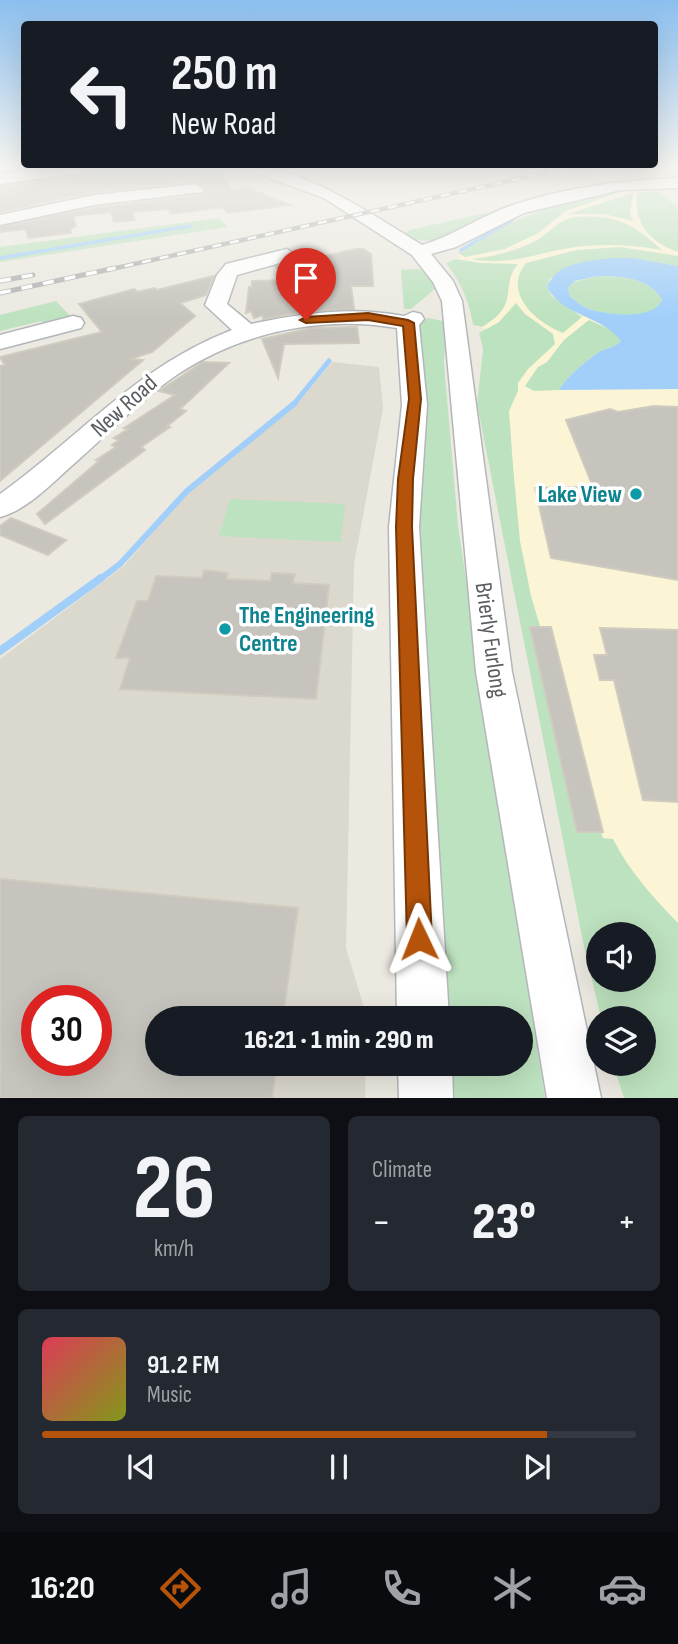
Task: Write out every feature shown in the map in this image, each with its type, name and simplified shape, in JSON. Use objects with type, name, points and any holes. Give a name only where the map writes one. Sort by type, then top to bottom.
[{"type":"street","name":"Brierly Furlong","points":[[361,216],[419,251],[443,281],[452,301],[464,426],[494,672],[574,1098]]},
{"type":"street","points":[[419,251],[449,243],[500,216]]},
{"type":"street","points":[[246,331],[206,305],[224,289],[227,273],[233,268],[258,266],[287,256]]},
{"type":"street","name":"New Road","points":[[4,501],[61,463],[129,398],[167,368],[209,345],[246,331],[294,321],[376,317],[411,321],[415,399],[406,479],[404,527],[422,1006]]},
{"type":"street","points":[[0,342],[63,328]]},
{"type":"street","points":[[425,1076],[426,1098]]},
{"type":"shaded area","name":"Lake View","points":[[527,216],[678,216],[678,1098],[624,1098],[617,1076],[656,1076],[656,1006],[598,1006],[595,992],[656,992],[656,922],[586,922],[586,955],[477,404],[483,349],[479,333],[486,329],[473,325],[466,294],[457,276],[446,263],[460,257],[458,253]]},
{"type":"shaded area","points":[[332,362],[379,367],[383,408],[354,564],[346,948],[363,1006],[145,1006],[145,1076],[366,1076],[365,1098],[0,1098],[0,659],[124,566],[189,491],[295,406]]},
{"type":"green space","points":[[472,216],[497,216],[461,234],[432,241],[404,235],[409,230]]},
{"type":"green space","points":[[527,216],[559,216],[538,233],[505,249],[465,257],[458,253]]},
{"type":"green space","points":[[586,216],[613,219],[633,227],[662,250],[593,246],[509,260],[471,259],[521,247],[537,240],[564,220]]},
{"type":"green space","points":[[613,216],[631,216],[633,221]]},
{"type":"green space","points":[[639,216],[678,216],[678,252],[651,237]]},
{"type":"green space","points":[[219,218],[228,227],[0,262],[0,247]]},
{"type":"green space","points":[[620,247],[678,256],[678,266],[634,258],[611,258],[550,278],[547,287],[552,296],[582,317],[563,333],[542,322],[525,305],[518,285],[526,263],[577,250]]},
{"type":"green space","points":[[456,259],[518,264],[510,280],[502,311],[482,327],[473,325],[464,292],[446,263]]},
{"type":"green space","points":[[418,269],[428,272],[436,288],[411,309],[404,309],[401,270]]},
{"type":"green space","points":[[598,276],[642,282],[662,299],[650,312],[629,315],[589,309],[570,296],[568,288],[574,282]]},
{"type":"green space","points":[[56,301],[71,317],[46,326],[41,321],[0,331],[0,315]]},
{"type":"green space","points":[[516,303],[525,314],[553,334],[555,344],[528,369],[518,383],[518,391],[509,411],[520,541],[531,596],[603,838],[613,839],[634,873],[678,923],[678,1098],[624,1098],[617,1076],[656,1076],[656,1006],[598,1006],[595,992],[656,992],[656,922],[586,922],[586,955],[477,404],[483,349],[479,333],[499,322]]},
{"type":"green space","points":[[429,318],[446,322],[444,364],[458,526],[531,1006],[447,1006],[416,637],[418,322]]},
{"type":"green space","points":[[589,320],[614,331],[621,341],[586,362],[571,374],[559,390],[534,391],[525,386],[538,367],[547,362],[564,340]]},
{"type":"green space","points":[[230,499],[345,504],[341,542],[219,536]]},
{"type":"green space","points":[[533,1019],[545,1098],[455,1098],[453,1076],[533,1076]]},
{"type":"water","points":[[611,258],[634,258],[678,266],[678,389],[559,390],[571,374],[586,362],[621,341],[604,326],[563,304],[547,287],[551,279],[565,268]],"holes":[[[598,276],[642,282],[662,299],[658,306],[650,311],[618,314],[586,308],[570,296],[568,288],[575,281]]]},
{"type":"building","points":[[53,216],[73,216],[76,226],[70,229],[71,233],[28,238],[26,229],[0,232],[0,227]]},
{"type":"building","points":[[112,216],[134,216],[135,220],[114,222]]},
{"type":"building","points":[[363,249],[371,254],[373,286],[351,286],[354,309],[308,311],[263,319],[263,315],[254,318],[251,311],[246,313],[252,281],[293,280],[276,267]]},
{"type":"building","points":[[214,276],[206,295],[180,303],[195,316],[152,352],[130,359],[143,360],[0,481],[0,366],[5,365],[0,357],[102,332],[79,304],[134,289],[138,292],[154,288],[157,290]]},
{"type":"building","points":[[357,327],[359,343],[284,344],[278,378],[262,339],[312,328]]},
{"type":"building","points":[[203,362],[229,363],[180,409],[186,411],[167,426],[170,427],[141,447],[145,450],[45,524],[37,514],[99,461],[96,460],[116,447],[112,445],[119,440],[114,438],[128,429],[124,428],[175,395],[159,391]]},
{"type":"building","points":[[654,406],[678,407],[678,580],[551,558],[535,488],[593,487],[566,420],[610,409],[618,412]]},
{"type":"building","points":[[11,518],[66,540],[48,555],[0,535],[0,526]]},
{"type":"building","name":"The Engineering Centre","points":[[204,570],[228,573],[226,579],[270,581],[272,573],[295,574],[293,583],[329,585],[316,699],[120,689],[130,658],[116,658],[137,601],[148,601],[156,576],[202,578]]},
{"type":"building","points":[[530,627],[551,627],[603,832],[577,832]]},
{"type":"building","points":[[600,628],[678,630],[678,802],[643,800],[614,680],[600,680],[594,655],[607,655]]},
{"type":"building","points":[[0,879],[298,908],[285,1006],[145,1006],[145,1076],[275,1076],[272,1098],[0,1098]]},
{"type":"waterway","points":[[461,250],[511,221]]},
{"type":"waterway","points":[[0,258],[190,226]]},
{"type":"waterway","points":[[294,404],[329,361]]},
{"type":"waterway","points":[[99,580],[120,564],[187,491],[294,404]]},
{"type":"waterway","points":[[0,651],[101,578]]},
{"type":"railway","points":[[107,270],[350,216]]},
{"type":"railway","points":[[0,293],[115,268]]},
{"type":"railway","points":[[0,281],[33,275]]},
{"type":"place","name":"Lake View","points":[[636,494]]},
{"type":"place","name":"The Engineering Centre","points":[[225,629]]},
{"type":"route","points":[[306,320],[368,317],[408,323],[415,399],[406,479],[404,527],[419,939]]}]
